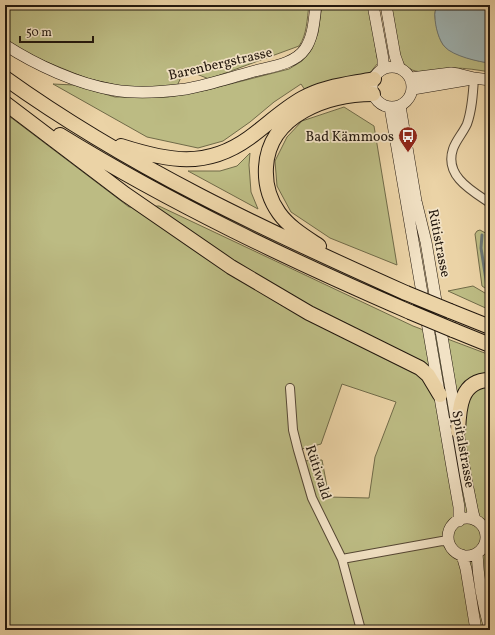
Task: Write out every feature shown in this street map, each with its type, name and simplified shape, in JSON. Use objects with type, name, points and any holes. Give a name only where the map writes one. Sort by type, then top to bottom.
[{"type":"highway","points":[[5,78],[99,139],[173,181],[236,214],[359,272],[490,327]]},
{"type":"highway","points":[[99,139],[164,158],[180,160],[204,159],[225,152],[240,144],[282,111],[311,94],[333,87],[374,79]]},
{"type":"highway","points":[[359,272],[304,236],[282,217],[269,194],[266,180],[266,162],[270,149],[278,133],[290,119],[300,112],[329,100],[357,94],[373,94]]},
{"type":"highway","points":[[5,98],[47,127],[96,157],[166,196],[285,256],[410,312],[490,345]]},
{"type":"highway","points":[[5,103],[125,194],[231,267],[304,310],[420,368],[443,389]]},
{"type":"highway","points":[[458,431],[459,406],[464,394],[475,384],[485,380],[490,380]]},
{"type":"main road","name":"Barenbergstrasse","points":[[5,45],[32,61],[101,88],[128,92],[179,90],[217,82],[284,63],[296,58],[305,49],[311,37],[316,5]]},
{"type":"main road","points":[[373,5],[383,59],[383,68]]},
{"type":"main road","points":[[386,5],[396,56],[400,67],[404,70],[412,83],[409,99],[395,106],[380,102],[373,94],[372,89],[376,75],[383,68],[388,66],[400,67]]},
{"type":"main road","points":[[412,83],[474,78],[490,80]]},
{"type":"main road","name":"Rütistrasse","points":[[395,106],[443,389]]},
{"type":"main road","name":"Spitalstrasse","points":[[443,389],[458,431],[475,520]]},
{"type":"main road","name":"Spitalstrasse","points":[[443,389],[459,520]]},
{"type":"main road","points":[[459,520],[475,520],[488,534],[484,546],[477,553],[470,556],[462,555],[454,550],[449,542],[450,529],[459,520]]},
{"type":"main road","points":[[477,553],[483,603],[490,630]]},
{"type":"main road","points":[[462,555],[466,569],[476,630]]},
{"type":"street","points":[[474,78],[470,115],[465,128],[453,148],[452,163],[454,172],[460,180],[471,190],[490,203]]},
{"type":"street","name":"Rütiwald","points":[[290,388],[293,430],[312,498],[342,559],[361,630]]},
{"type":"street","points":[[342,559],[440,542],[449,542]]},
{"type":"shaded area","points":[[5,5],[309,5],[305,32],[299,46],[209,79],[189,71],[183,73],[177,86],[139,88],[124,87],[86,78],[5,45]]},
{"type":"shaded area","points":[[322,5],[369,5],[378,63],[368,75],[305,90],[301,84],[274,102],[250,122],[223,141],[198,148],[147,137],[53,84],[74,85],[115,97],[168,97],[207,90],[289,69],[302,61],[312,49],[318,33]]},
{"type":"shaded area","points":[[389,5],[437,5],[435,21],[441,41],[445,47],[473,60],[490,63],[490,72],[453,68],[423,72],[409,69],[404,64],[398,50]]},
{"type":"shaded area","points":[[437,5],[490,5],[490,63],[460,56],[445,47],[439,37],[436,25],[435,14]]},
{"type":"shaded area","points":[[344,107],[374,126],[397,265],[330,238],[291,212],[277,186],[275,161],[287,137],[302,121]]},
{"type":"shaded area","points":[[5,113],[129,207],[159,206],[413,326],[490,355],[490,534],[486,535],[490,567],[490,630],[5,630]],"holes":[[[342,384],[396,402],[375,457],[369,498],[329,497],[322,460],[302,461],[298,450],[321,444]]]},
{"type":"shaded area","points":[[250,153],[249,165],[251,192],[258,209],[188,171],[220,171],[237,166]]},
{"type":"shaded area","points":[[480,230],[489,235],[486,254],[490,287],[485,288],[482,286],[475,234]]},
{"type":"shaded area","points":[[473,286],[490,296],[490,310],[448,291]]},
{"type":"waterway","points":[[482,235],[481,248],[487,286]]},
{"type":"place","name":"Bad Kämmoos","points":[[408,153]]}]
